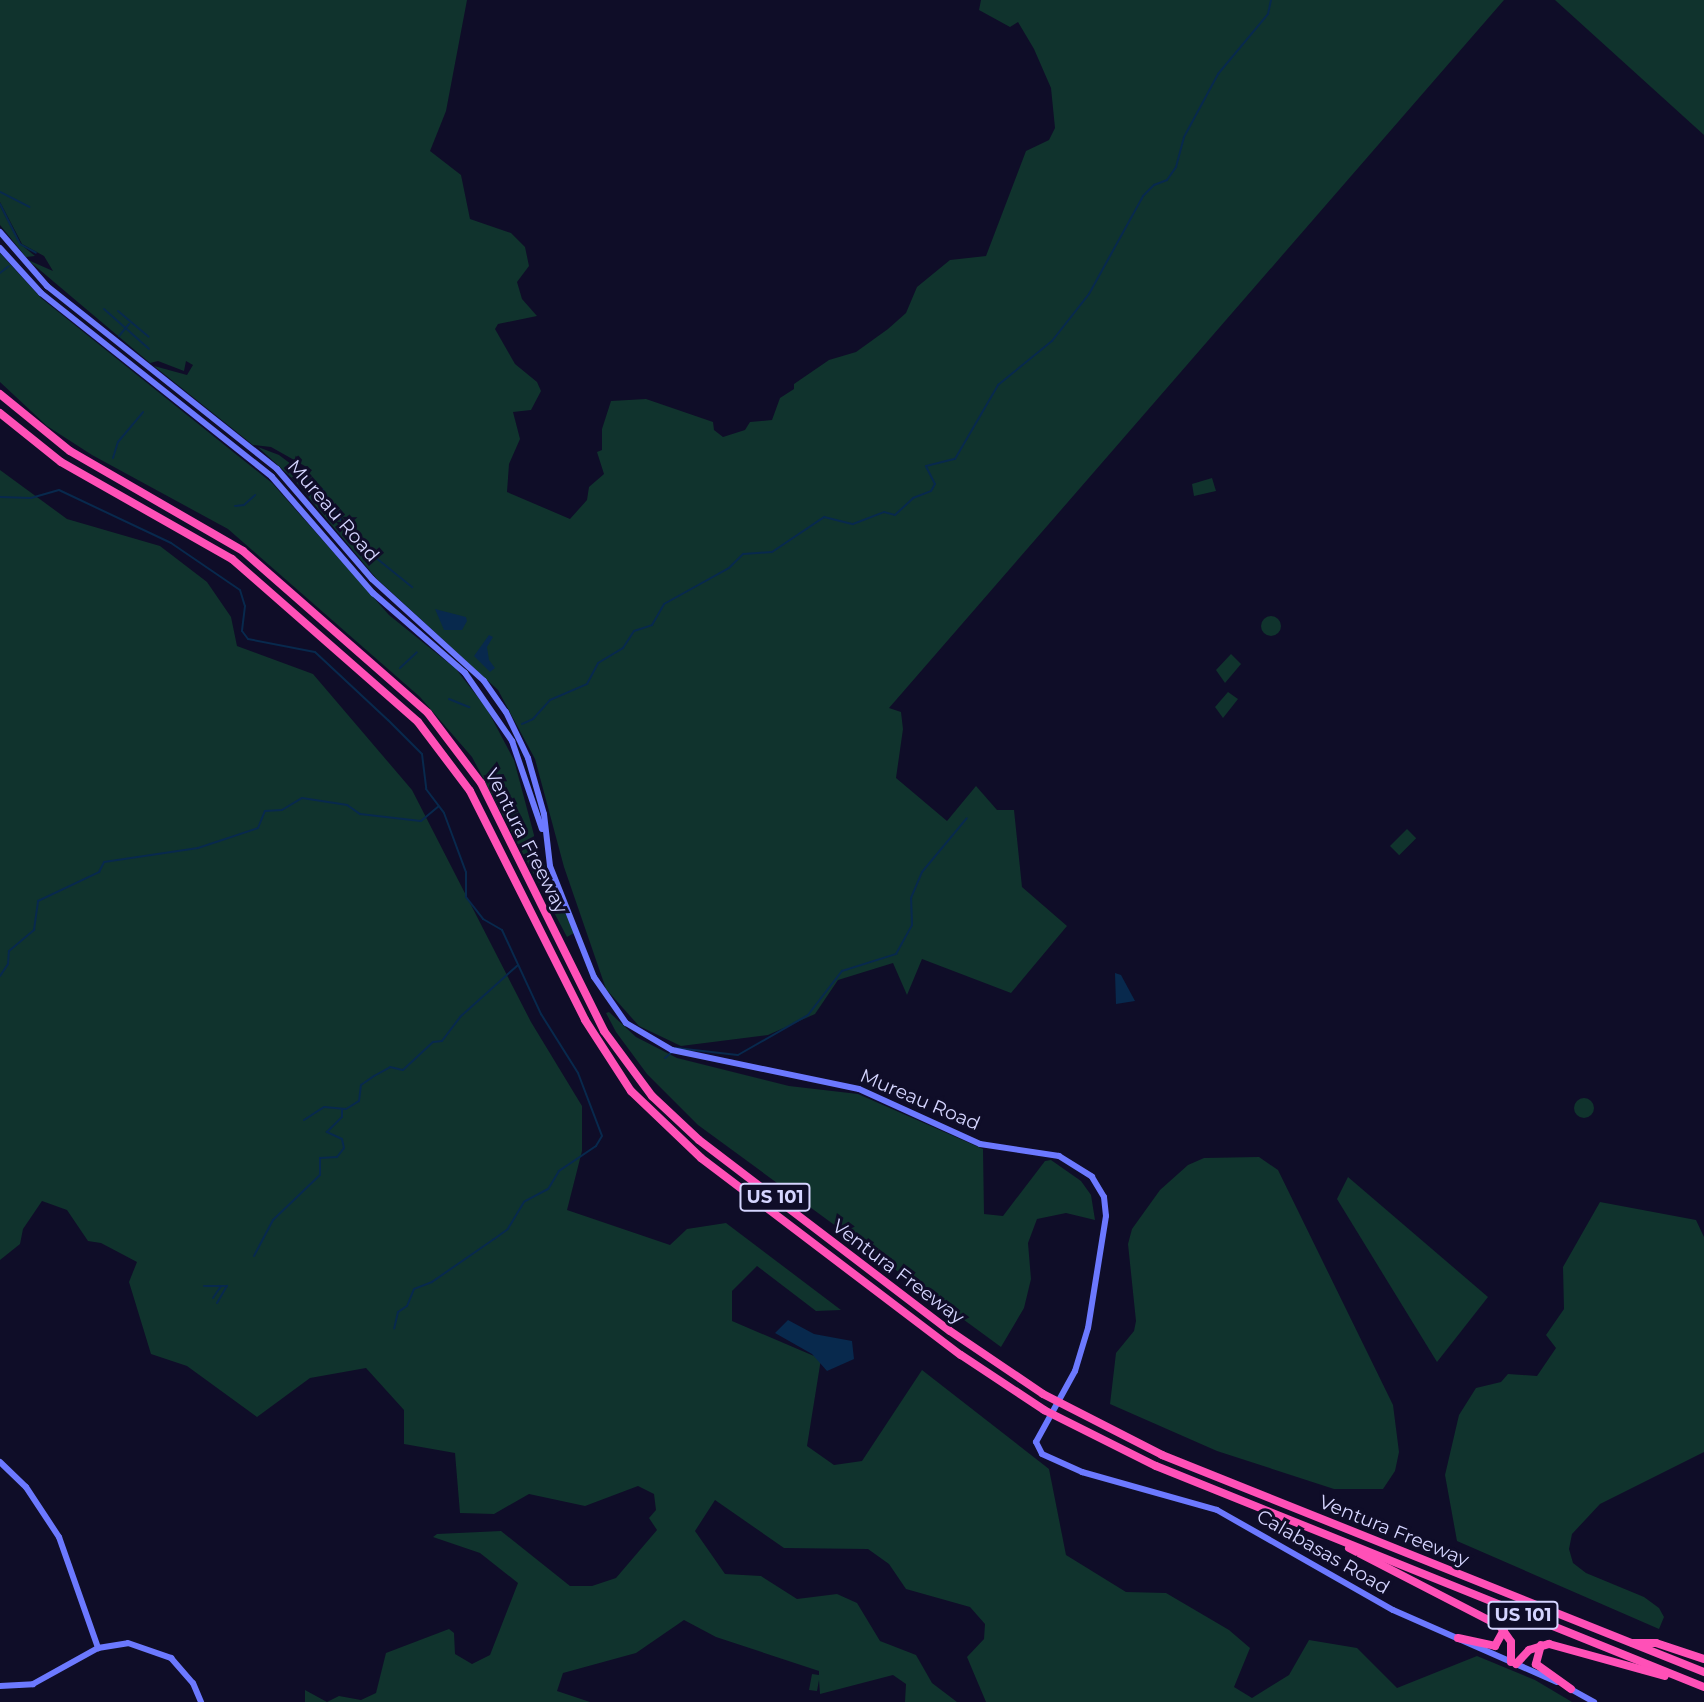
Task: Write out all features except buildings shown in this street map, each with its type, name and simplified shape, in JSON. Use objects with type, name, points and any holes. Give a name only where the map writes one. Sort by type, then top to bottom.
[{"type":"highway","name":"Ventura Freeway","points":[[0,394],[70,451],[243,551],[428,713],[481,783],[604,1031],[652,1096],[699,1140],[991,1362],[1090,1420],[1237,1486],[1626,1643],[1693,1669],[1704,1670]]},
{"type":"highway","name":"Ventura Freeway","points":[[0,413],[61,462],[232,559],[418,722],[475,799],[599,1046],[631,1091],[675,1137],[961,1355],[1044,1410],[1146,1461],[1704,1687]]},
{"type":"highway","points":[[1343,1543],[1360,1558],[1504,1630],[1511,1642],[1513,1663]]},
{"type":"highway","points":[[1458,1638],[1495,1646],[1504,1630]]},
{"type":"highway","points":[[1626,1643],[1656,1643],[1704,1659]]},
{"type":"highway","points":[[1513,1663],[1541,1644],[1680,1678]]},
{"type":"highway","points":[[1541,1644],[1536,1664],[1572,1689]]},
{"type":"main road","name":"Mureau Road","points":[[0,232],[47,286],[277,469],[372,579],[475,670],[520,739],[544,814],[542,831]]},
{"type":"main road","name":"Mureau Road","points":[[0,248],[34,287],[272,477],[373,593],[465,673],[512,741],[542,831],[550,866],[599,988],[615,1011],[641,1035],[685,1054],[859,1089],[980,1143],[1059,1156],[1092,1177],[1105,1203],[1104,1238],[1085,1344],[1065,1390],[1036,1442]]},
{"type":"main road","name":"Calabasas Road","points":[[1036,1442],[1042,1454],[1066,1467],[1217,1510],[1382,1605],[1572,1689],[1594,1702]]},
{"type":"main road","points":[[0,1462],[26,1487],[59,1536],[98,1648]]},
{"type":"main road","points":[[0,1686],[33,1684],[52,1678],[98,1648],[128,1643],[157,1649],[183,1668],[201,1702]]},
{"type":"green space","points":[[0,0],[467,0],[446,111],[430,151],[461,175],[470,219],[511,233],[525,247],[529,266],[517,282],[522,299],[537,316],[498,324],[495,329],[515,364],[537,382],[541,391],[531,410],[513,412],[520,439],[509,464],[507,492],[570,519],[587,500],[589,487],[604,474],[597,452],[602,450],[602,429],[611,401],[646,399],[713,422],[714,430],[723,437],[745,430],[750,422],[772,420],[780,398],[794,389],[794,384],[829,360],[856,352],[888,329],[906,313],[917,287],[950,260],[986,256],[1026,151],[1049,140],[1055,128],[1051,88],[1034,49],[1018,22],[1010,27],[979,10],[981,0],[1504,0],[889,708],[901,712],[903,729],[896,778],[947,821],[976,786],[997,810],[1014,810],[1022,887],[1067,926],[1011,993],[922,959],[907,995],[893,963],[838,980],[815,1014],[768,1035],[681,1046],[639,1026],[606,989],[564,867],[535,759],[498,690],[376,578],[294,480],[258,447],[279,455],[307,476],[312,470],[271,447],[253,445],[154,366],[187,375],[193,365],[186,361],[184,371],[158,361],[150,363],[28,260],[53,271],[44,256],[22,244],[0,202]]},
{"type":"green space","points":[[1555,0],[1704,0],[1704,135]]},
{"type":"green space","points":[[0,206],[19,243],[35,256],[26,257],[0,225]]},
{"type":"green space","points":[[0,253],[41,298],[272,483],[389,615],[456,669],[487,709],[514,760],[538,850],[574,933],[567,937],[472,757],[420,697],[228,529],[92,455],[47,426],[0,382]]},
{"type":"green space","points":[[0,470],[67,519],[160,546],[207,582],[231,617],[237,646],[313,674],[412,790],[531,1022],[582,1106],[582,1151],[567,1210],[670,1245],[687,1229],[726,1223],[841,1310],[816,1311],[757,1266],[732,1291],[732,1321],[821,1359],[807,1446],[834,1465],[862,1461],[922,1370],[1049,1469],[1066,1555],[1126,1592],[1166,1593],[1229,1630],[1250,1648],[1234,1687],[1252,1698],[1289,1675],[1309,1640],[1357,1648],[1397,1688],[1477,1656],[1535,1680],[1572,1702],[986,1702],[967,1657],[984,1639],[985,1624],[970,1607],[906,1589],[889,1564],[868,1549],[784,1548],[715,1500],[695,1531],[725,1574],[761,1576],[797,1599],[837,1594],[857,1603],[880,1641],[916,1655],[932,1683],[957,1702],[905,1702],[906,1684],[893,1675],[820,1694],[819,1680],[817,1691],[809,1690],[812,1674],[819,1675],[819,1671],[716,1637],[684,1620],[636,1653],[563,1673],[557,1691],[590,1702],[327,1702],[339,1696],[361,1700],[376,1693],[386,1653],[449,1629],[454,1633],[455,1654],[472,1664],[490,1655],[518,1583],[480,1553],[433,1537],[437,1534],[501,1531],[570,1586],[592,1586],[616,1578],[657,1530],[649,1518],[656,1510],[654,1494],[638,1486],[585,1506],[529,1494],[494,1514],[460,1513],[455,1453],[404,1444],[404,1410],[366,1368],[310,1378],[257,1417],[187,1366],[151,1354],[129,1282],[137,1262],[101,1243],[88,1241],[67,1210],[42,1201],[23,1229],[20,1244],[0,1260]]},
{"type":"green space","points":[[1212,478],[1216,491],[1194,496],[1192,484]]},
{"type":"green space","points":[[1271,616],[1278,619],[1281,626],[1278,633],[1271,636],[1264,633],[1261,626],[1264,619]]},
{"type":"green space","points":[[1231,654],[1241,664],[1225,683],[1216,670]]},
{"type":"green space","points":[[1228,692],[1238,699],[1223,718],[1215,707]]},
{"type":"green space","points":[[1407,829],[1416,838],[1399,855],[1390,846]]},
{"type":"green space","points":[[609,1012],[636,1037],[677,1058],[789,1086],[858,1094],[983,1149],[984,1214],[1003,1216],[1045,1161],[1051,1160],[1081,1181],[1091,1195],[1095,1220],[1066,1213],[1037,1219],[1028,1243],[1031,1279],[1024,1308],[1001,1347],[698,1125],[647,1074],[616,1032],[606,1013]]},
{"type":"green space","points":[[1584,1098],[1591,1101],[1594,1108],[1591,1115],[1584,1118],[1577,1115],[1574,1108],[1577,1101]]},
{"type":"green space","points":[[1259,1157],[1278,1170],[1393,1405],[1399,1452],[1395,1471],[1383,1489],[1334,1489],[1217,1451],[1110,1404],[1116,1353],[1134,1331],[1136,1321],[1128,1244],[1132,1229],[1160,1190],[1188,1165],[1204,1158]]},
{"type":"green space","points":[[1348,1177],[1488,1297],[1437,1362],[1337,1199]]},
{"type":"green space","points":[[1600,1202],[1696,1220],[1704,1237],[1704,1452],[1600,1504],[1572,1534],[1569,1549],[1573,1563],[1586,1573],[1644,1597],[1659,1608],[1664,1617],[1659,1629],[1457,1541],[1445,1475],[1459,1415],[1476,1388],[1501,1382],[1508,1374],[1537,1376],[1556,1348],[1546,1335],[1564,1309],[1563,1267]]},
{"type":"green space","points":[[305,1690],[327,1702],[305,1702]]},
{"type":"water","points":[[435,609],[466,617],[467,621],[462,630],[444,630]]},
{"type":"water","points":[[489,635],[493,637],[487,647],[489,660],[495,668],[490,672],[474,656]]},
{"type":"water","points":[[1115,973],[1121,975],[1135,1001],[1116,1004]]},
{"type":"water","points":[[788,1320],[814,1334],[852,1341],[854,1359],[827,1371],[812,1354],[775,1333]]},
{"type":"waterway","points":[[522,724],[533,719],[550,700],[587,684],[598,663],[623,648],[634,631],[652,625],[664,604],[729,568],[743,554],[772,552],[824,517],[853,524],[884,512],[895,515],[913,498],[931,491],[935,484],[926,466],[955,459],[998,385],[1052,341],[1089,294],[1143,196],[1154,185],[1167,180],[1176,167],[1184,137],[1218,74],[1268,14],[1271,0]]},
{"type":"waterway","points":[[0,192],[29,207]]},
{"type":"waterway","points":[[0,204],[20,244],[36,253]]},
{"type":"waterway","points":[[0,273],[9,266]]},
{"type":"waterway","points":[[104,309],[149,349]]},
{"type":"waterway","points":[[118,311],[149,337]]},
{"type":"waterway","points":[[119,336],[129,324]]},
{"type":"waterway","points":[[113,458],[118,442],[143,412]]},
{"type":"waterway","points":[[322,489],[354,540],[412,587]]},
{"type":"waterway","points":[[0,497],[31,498],[59,490],[171,543],[240,590],[245,606],[242,631],[248,639],[315,652],[388,720],[422,754],[426,789],[444,813],[466,872],[466,897],[483,919],[502,930],[541,1014],[578,1073],[602,1136],[596,1146],[559,1171],[548,1189],[524,1202],[508,1229],[432,1282],[414,1289],[407,1306],[398,1312],[394,1329]]},
{"type":"waterway","points":[[235,506],[244,505],[255,495]]},
{"type":"waterway","points":[[400,668],[417,652]]},
{"type":"waterway","points":[[449,699],[469,707]]},
{"type":"waterway","points":[[0,976],[8,964],[9,951],[34,930],[38,901],[99,872],[104,862],[198,848],[258,828],[265,811],[282,810],[302,798],[347,805],[360,814],[421,821],[439,806]]},
{"type":"waterway","points":[[676,1048],[738,1055],[808,1015],[842,971],[896,954],[912,925],[911,898],[922,872],[967,818]]},
{"type":"waterway","points":[[304,1120],[324,1107],[346,1109],[359,1101],[361,1085],[374,1076],[390,1067],[403,1070],[433,1042],[442,1041],[460,1017],[518,965]]},
{"type":"waterway","points":[[665,1058],[672,1052]]},
{"type":"waterway","points":[[254,1256],[273,1220],[320,1175],[320,1158],[337,1157],[344,1148],[342,1139],[327,1132],[342,1117],[342,1109]]},
{"type":"waterway","points":[[204,1286],[221,1286]]},
{"type":"waterway","points":[[213,1298],[221,1286],[227,1286]]},
{"type":"waterway","points":[[217,1303],[227,1286]]}]
